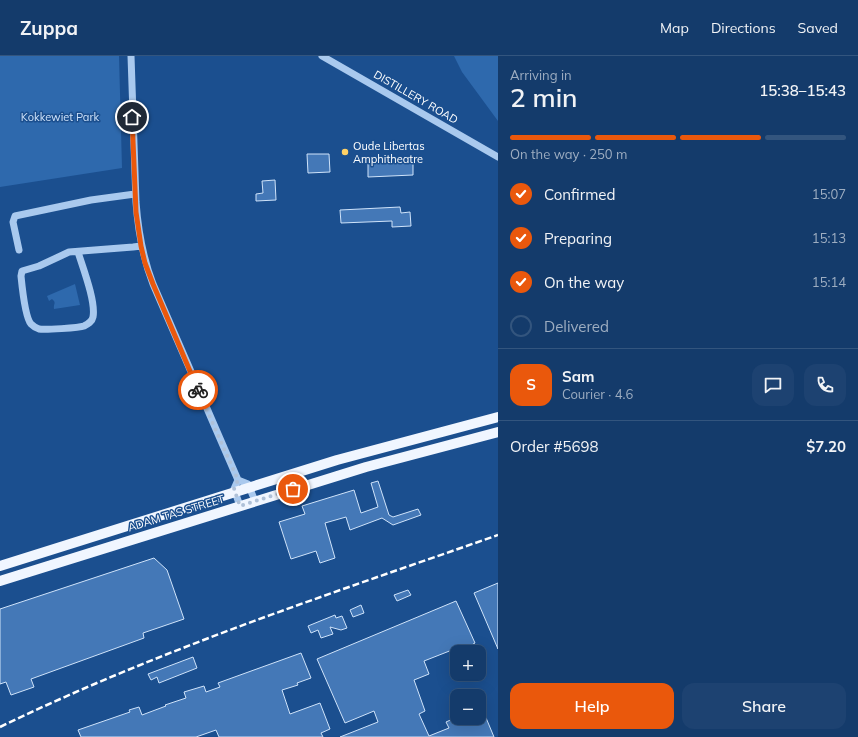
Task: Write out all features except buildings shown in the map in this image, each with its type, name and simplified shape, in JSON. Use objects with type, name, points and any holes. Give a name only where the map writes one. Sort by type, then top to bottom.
[{"type":"main road","name":"ADAM TAS STREET","points":[[0,566],[344,458],[498,417]]},
{"type":"main road","name":"ADAM TAS STREET","points":[[0,581],[366,467],[498,432]]},
{"type":"street","points":[[130,56],[137,222],[145,263],[238,480],[248,484],[255,501]]},
{"type":"street","name":"DISTILLERY ROAD","points":[[322,56],[498,157]]},
{"type":"street","points":[[19,250],[13,222],[15,216],[91,200],[135,194]]},
{"type":"street","points":[[78,252],[91,296],[92,320],[88,324],[80,327],[36,328],[31,324],[27,316],[21,280],[21,273],[23,270],[39,266],[66,253],[141,246]]},
{"type":"street","points":[[238,480],[234,489],[240,506]]},
{"type":"green space","name":"Kokkewiet Park","points":[[0,56],[119,56],[122,168],[0,187]]},
{"type":"green space","points":[[454,56],[498,56],[498,121],[462,72]]},
{"type":"green space","points":[[75,284],[80,305],[54,309],[55,303],[52,299],[49,301],[47,296]]},
{"type":"railway","points":[[0,727],[122,672],[246,624],[498,535]]},
{"type":"way so far","points":[[198,390],[238,480],[234,489],[240,506],[293,489]]},
{"type":"place","name":"Oude Libertas Amphitheatre","points":[[345,152]]},
{"type":"route","points":[[132,117],[136,212],[145,263],[198,390]]}]
